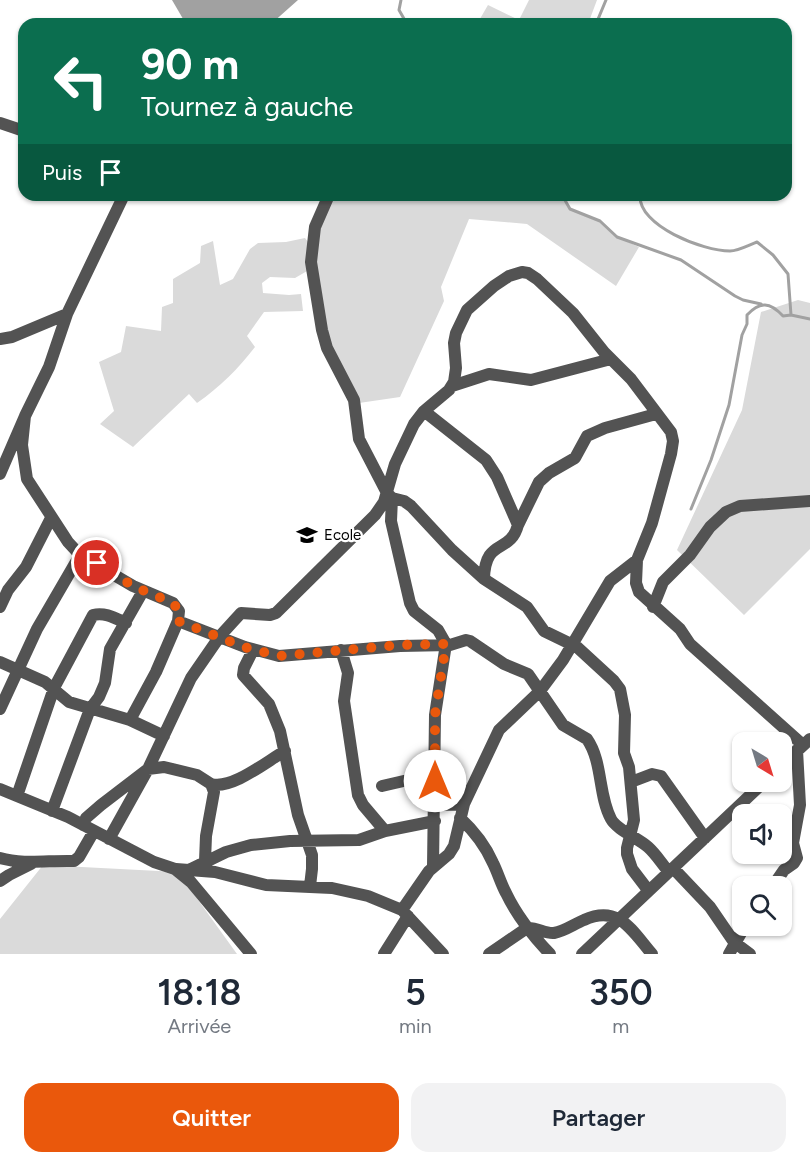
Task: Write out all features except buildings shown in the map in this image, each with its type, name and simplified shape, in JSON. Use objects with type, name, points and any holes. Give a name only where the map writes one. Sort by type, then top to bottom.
[{"type":"street","points":[[0,123],[18,129]]},
{"type":"street","points":[[0,474],[49,367],[67,314],[121,201]]},
{"type":"street","points":[[326,201],[315,227],[311,262],[322,330],[327,348],[354,400],[359,439],[389,496],[411,506],[452,550],[484,579],[526,607],[544,632],[572,644],[620,689],[625,715],[624,753],[631,782],[634,825],[627,848],[629,862],[648,891]]},
{"type":"street","points":[[452,386],[456,374],[454,343],[456,333],[467,310],[509,276],[522,272],[528,273],[573,313],[630,379],[671,432],[673,441],[652,523],[637,560],[636,587],[653,607],[680,630],[690,644],[803,745],[805,794],[793,843],[797,858],[780,876]]},
{"type":"street","points":[[0,339],[12,337],[67,314]]},
{"type":"street","points":[[433,867],[435,715],[446,644],[438,630],[414,611],[410,603],[393,531],[389,496],[395,464],[410,430],[424,411],[452,386],[489,374],[531,380],[611,359]]},
{"type":"street","points":[[424,411],[486,460],[497,477],[518,525]]},
{"type":"street","points":[[484,579],[487,557],[512,538],[539,482],[574,458],[587,436],[605,428],[656,414]]},
{"type":"street","points":[[25,416],[22,445],[27,479],[51,518],[80,555],[143,591],[173,603],[179,611],[178,621],[156,672],[130,720]]},
{"type":"street","points":[[109,839],[148,769],[191,678],[220,636],[241,613],[270,615],[276,613],[375,515],[389,496]]},
{"type":"street","points":[[653,607],[663,582],[690,555],[710,527],[726,512],[740,506],[810,501]]},
{"type":"street","points":[[0,607],[8,590],[26,567],[51,518]]},
{"type":"street","points":[[0,709],[37,628],[80,555]]},
{"type":"street","points":[[384,954],[405,913],[433,867],[449,854],[454,846],[464,804],[499,730],[540,691],[610,581],[637,560]]},
{"type":"street","points":[[52,811],[90,709],[105,683],[110,649],[143,591]]},
{"type":"street","points":[[17,796],[54,688],[93,615],[100,613],[109,615],[126,623]]},
{"type":"street","points":[[178,621],[253,650],[279,656],[341,650],[450,645],[466,640],[504,664],[528,674],[563,725],[585,737],[589,742],[610,817],[617,827],[651,850],[710,907],[734,942],[750,954]]},
{"type":"street","points":[[253,650],[243,675],[269,704],[280,731],[298,815],[313,860],[310,886]]},
{"type":"street","points":[[341,650],[348,673],[344,700],[358,795],[363,805],[385,831]]},
{"type":"street","points":[[0,662],[45,682],[69,702],[130,720],[164,736]]},
{"type":"street","points":[[792,755],[803,745]]},
{"type":"street","points":[[0,858],[20,863],[40,860],[74,861],[79,857],[88,828],[87,818],[148,769],[164,767],[197,775],[218,786],[230,783],[285,751]]},
{"type":"street","points":[[382,786],[434,774]]},
{"type":"street","points":[[631,782],[652,774],[661,776],[705,838]]},
{"type":"street","points":[[205,861],[206,836],[214,792],[211,784]]},
{"type":"street","points":[[0,789],[88,828],[154,862],[182,870],[215,872],[266,885],[310,886],[355,892],[405,913],[443,954]]},
{"type":"street","points":[[582,954],[753,792]]},
{"type":"street","points":[[435,805],[464,804]]},
{"type":"street","points":[[460,818],[490,858],[505,892],[527,928],[550,954]]},
{"type":"street","points":[[182,870],[226,852],[252,845],[290,841],[359,840],[385,831],[435,821]]},
{"type":"street","points":[[0,881],[9,874],[40,860]]},
{"type":"street","points":[[182,870],[251,954]]},
{"type":"street","points":[[489,954],[527,928],[552,933],[563,931],[596,916],[612,915],[621,919],[652,954]]},
{"type":"street","points":[[729,954],[738,936]]},
{"type":"shaded area","points":[[172,0],[298,0],[278,18],[182,18]]},
{"type":"shaded area","points":[[529,0],[597,0],[590,18],[520,18]]},
{"type":"shaded area","points":[[488,5],[515,18],[480,18]]},
{"type":"shaded area","points":[[328,201],[565,201],[570,209],[600,221],[617,237],[639,247],[616,286],[527,224],[469,219],[441,287],[444,301],[400,397],[359,403],[323,325],[314,267],[295,278],[270,277],[262,283],[263,293],[301,294],[303,311],[264,312],[247,336],[255,347],[221,384],[197,403],[189,394],[133,447],[100,424],[114,411],[99,362],[121,352],[126,326],[161,331],[162,307],[173,303],[173,279],[200,263],[201,246],[213,241],[220,285],[233,279],[250,249],[258,243],[286,242],[305,238],[315,251],[315,237]]},
{"type":"shaded area","points":[[798,300],[810,303],[810,549],[744,615],[677,550],[742,410],[761,312]]},
{"type":"shaded area","points":[[43,865],[178,872],[237,954],[0,954],[0,919]]},
{"type":"waterway","points":[[401,0],[399,10],[404,18]]},
{"type":"waterway","points":[[598,18],[606,0]]},
{"type":"waterway","points":[[565,201],[570,209],[600,221],[617,237],[681,260],[735,296],[761,304]]},
{"type":"waterway","points":[[641,201],[649,217],[660,226],[674,235],[704,247],[730,251],[757,242],[773,255],[788,274],[791,315],[810,319]]},
{"type":"waterway","points":[[691,509],[711,460],[729,405],[747,315],[761,305],[774,308],[783,316],[791,315]]},
{"type":"place","name":"Ecole","points":[[307,535]]},
{"type":"route","points":[[97,563],[133,586],[173,603],[179,611],[178,621],[244,647],[273,655],[400,645],[446,644],[435,715],[435,781]]}]
